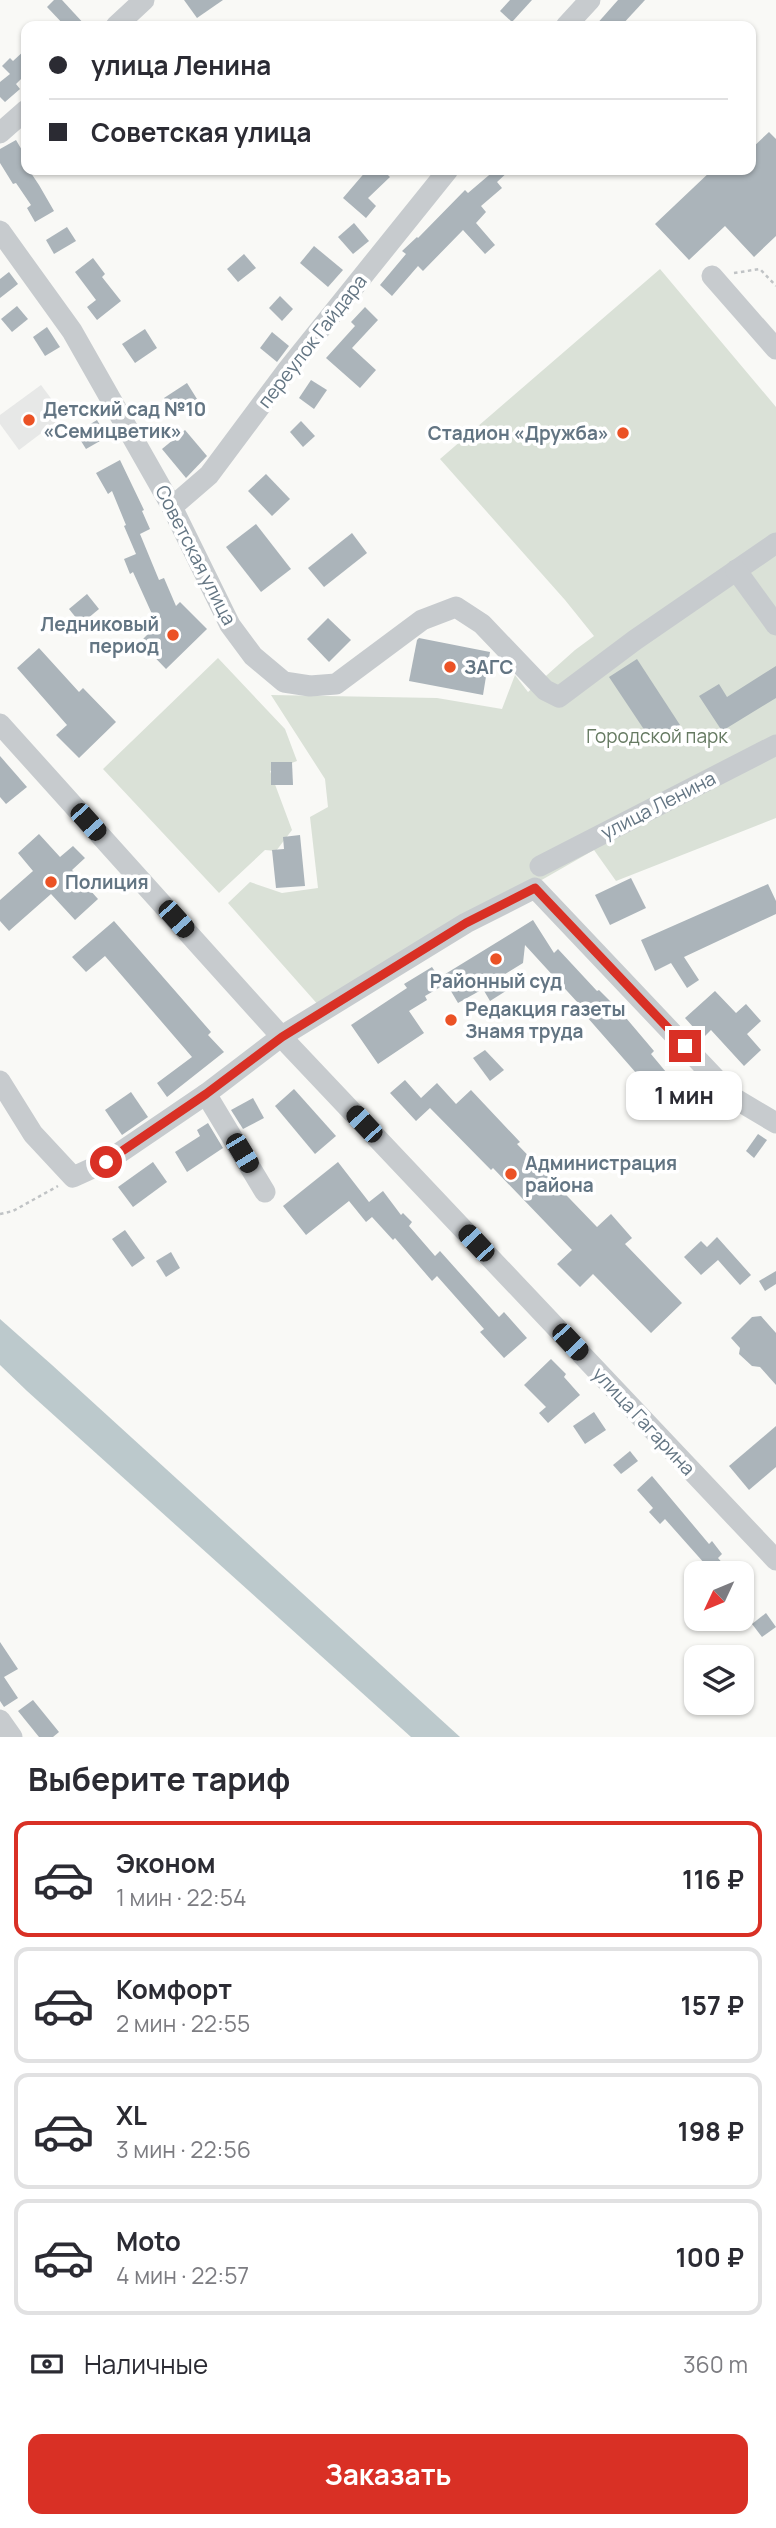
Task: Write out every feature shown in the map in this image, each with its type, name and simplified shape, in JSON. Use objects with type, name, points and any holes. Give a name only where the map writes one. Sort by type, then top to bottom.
[{"type":"street","points":[[121,21],[144,0]]},
{"type":"street","points":[[571,21],[590,0]]},
{"type":"street","points":[[0,134],[21,115]]},
{"type":"street","name":"переулок Гайдара","points":[[172,507],[209,475],[288,369],[444,175]]},
{"type":"street","name":"Советская улица","points":[[0,231],[72,331],[172,507],[230,625],[253,656],[284,681],[310,686],[336,684],[422,620],[456,607],[482,624],[545,691],[559,697],[776,542]]},
{"type":"street","points":[[712,276],[776,349]]},
{"type":"street","points":[[736,570],[776,625]]},
{"type":"street","name":"улица Гагарина","points":[[0,724],[282,1037],[776,1560]]},
{"type":"street","name":"улица Ленина","points":[[540,866],[776,745]]},
{"type":"street","points":[[0,1081],[33,1134],[74,1177],[106,1162],[206,1094],[282,1037],[466,923],[535,888],[734,1098],[776,1123]]},
{"type":"street","points":[[206,1094],[265,1192]]},
{"type":"street","points":[[0,1720],[12,1737]]},
{"type":"path","points":[[712,276],[760,270],[776,286]]},
{"type":"path","points":[[0,1214],[13,1211],[74,1177]]},
{"type":"shaded area","name":"Детский сад №10 «Семицветик»","points":[[41,385],[64,416],[19,450],[0,424],[0,415]]},
{"type":"shaded area","points":[[0,1319],[460,1737],[411,1737],[27,1391],[0,1365]]},
{"type":"green space","name":"Городской парк","points":[[660,269],[776,407],[776,818],[616,881],[594,850],[320,1007],[228,903],[250,882],[282,893],[318,888],[310,817],[328,807],[325,779],[271,695],[437,698],[502,709],[515,675],[528,692],[594,636],[440,459]]},
{"type":"green space","points":[[218,658],[285,729],[297,761],[270,771],[292,830],[276,851],[265,850],[219,893],[103,769]]},
{"type":"building","points":[[54,0],[62,0],[81,21],[60,21],[47,7]]},
{"type":"building","points":[[184,0],[223,0],[197,18]]},
{"type":"building","points":[[510,0],[532,0],[513,21],[500,11]]},
{"type":"building","points":[[618,0],[645,0],[626,21],[599,21]]},
{"type":"building","points":[[21,54],[21,79],[16,84],[20,89],[5,102],[0,97],[0,82],[10,74],[2,66],[10,58],[13,61]]},
{"type":"building","points":[[769,132],[776,139],[776,236],[754,257],[725,226],[689,260],[655,224],[707,175],[756,175],[756,144]]},
{"type":"building","points":[[16,140],[21,148],[21,175],[32,175],[54,211],[35,222],[27,208],[31,205],[0,163],[0,149]]},
{"type":"building","points":[[363,175],[390,177],[368,198],[376,206],[366,218],[343,198]]},
{"type":"building","points":[[489,175],[505,175],[497,182],[502,188],[481,206],[486,212],[476,223],[495,245],[485,254],[463,230],[423,271],[418,266],[392,296],[380,285],[406,254],[402,251],[465,190],[468,193]]},
{"type":"building","points":[[354,223],[369,241],[353,254],[338,237]]},
{"type":"building","points":[[67,227],[76,241],[54,254],[46,240]]},
{"type":"building","points":[[314,246],[343,270],[328,287],[300,263]]},
{"type":"building","points":[[244,254],[256,268],[238,282],[227,269]]},
{"type":"building","points":[[93,258],[105,274],[102,277],[121,301],[97,320],[87,307],[96,300],[75,272]]},
{"type":"building","points":[[9,272],[18,284],[0,298],[0,279]]},
{"type":"building","points":[[280,296],[293,309],[282,321],[269,308]]},
{"type":"building","points":[[17,306],[28,319],[12,332],[1,319]]},
{"type":"building","points":[[365,307],[378,320],[352,348],[376,370],[360,388],[326,358],[355,326],[351,322]]},
{"type":"building","points":[[47,327],[60,347],[45,356],[33,337]]},
{"type":"building","points":[[145,329],[157,348],[135,363],[122,344]]},
{"type":"building","points":[[272,332],[289,346],[277,362],[260,348]]},
{"type":"building","points":[[311,380],[327,390],[314,409],[299,398]]},
{"type":"building","points":[[187,383],[197,399],[174,414],[164,398]]},
{"type":"building","points":[[97,420],[107,437],[86,449],[76,433]]},
{"type":"building","points":[[301,421],[315,436],[303,447],[290,432]]},
{"type":"building","points":[[185,430],[207,456],[186,478],[162,449]]},
{"type":"building","points":[[120,460],[144,510],[142,511],[150,529],[140,534],[159,580],[164,578],[176,606],[180,602],[207,629],[166,669],[140,642],[157,625],[133,572],[130,574],[124,559],[136,554],[124,526],[126,525],[112,491],[108,494],[96,473]]},
{"type":"building","points":[[266,474],[290,499],[272,516],[248,491]]},
{"type":"building","points":[[256,524],[291,569],[261,592],[226,547]]},
{"type":"building","points":[[352,533],[367,553],[324,587],[308,568]]},
{"type":"building","points":[[87,594],[99,609],[81,624],[69,609]]},
{"type":"building","points":[[328,618],[351,640],[329,662],[307,639]]},
{"type":"building","name":"ЗАГС","points":[[419,638],[490,652],[483,695],[409,681]]},
{"type":"building","points":[[39,648],[79,692],[83,688],[116,722],[79,758],[56,735],[67,725],[17,668]]},
{"type":"building","points":[[637,659],[680,725],[653,743],[609,677]]},
{"type":"building","points":[[776,666],[776,698],[722,731],[699,696],[719,684],[727,697]]},
{"type":"building","points":[[0,756],[27,787],[6,804],[0,797]]},
{"type":"building","points":[[271,762],[292,762],[293,785],[271,785]]},
{"type":"building","name":"Полиция","points":[[39,834],[60,857],[73,846],[85,858],[72,870],[98,899],[75,920],[51,894],[9,931],[0,921],[0,900],[33,871],[18,853]]},
{"type":"building","points":[[300,835],[305,886],[276,888],[272,850],[284,849],[283,837]]},
{"type":"building","points":[[631,878],[646,908],[610,925],[595,895]]},
{"type":"building","points":[[768,884],[776,901],[776,914],[684,957],[699,980],[687,988],[671,963],[655,971],[641,940]]},
{"type":"building","points":[[533,920],[554,953],[558,949],[597,991],[621,1012],[654,1051],[651,1054],[666,1072],[648,1087],[645,1084],[638,1089],[631,1080],[637,1074],[587,1017],[589,1015],[525,945],[523,963],[502,976],[509,989],[490,1001],[483,989],[458,1003],[442,976]]},
{"type":"building","points":[[114,921],[211,1032],[208,1035],[224,1052],[167,1097],[157,1083],[192,1057],[105,956],[86,972],[72,957]]},
{"type":"building","points":[[432,967],[444,985],[425,996],[427,1000],[409,1011],[424,1033],[378,1064],[351,1025],[407,988],[404,984]]},
{"type":"building","points":[[715,991],[736,1013],[746,1004],[761,1021],[747,1034],[761,1050],[744,1066],[711,1030],[703,1038],[685,1018]]},
{"type":"building","points":[[485,1050],[504,1070],[490,1081],[473,1058]]},
{"type":"building","points":[[405,1080],[421,1098],[437,1083],[456,1104],[471,1090],[520,1142],[517,1144],[597,1227],[611,1214],[632,1238],[625,1244],[682,1303],[651,1333],[593,1274],[580,1287],[557,1264],[572,1250],[493,1168],[491,1170],[430,1108],[416,1121],[390,1093]]},
{"type":"building","points":[[294,1089],[336,1136],[315,1154],[275,1106]]},
{"type":"building","points":[[131,1092],[148,1117],[122,1135],[105,1110]]},
{"type":"building","points":[[253,1098],[264,1118],[243,1129],[231,1110]]},
{"type":"building","points":[[208,1123],[223,1148],[187,1172],[175,1152],[200,1136],[197,1130]]},
{"type":"building","points":[[758,1134],[767,1140],[754,1158],[746,1151]]},
{"type":"building","points":[[153,1162],[167,1182],[133,1207],[118,1187]]},
{"type":"building","points":[[338,1162],[369,1202],[383,1191],[401,1215],[403,1213],[412,1222],[409,1226],[435,1256],[440,1251],[499,1317],[504,1312],[527,1338],[504,1358],[480,1332],[484,1329],[437,1276],[432,1281],[395,1238],[393,1240],[372,1217],[366,1222],[349,1201],[306,1235],[283,1206]]},
{"type":"building","points":[[125,1230],[145,1258],[132,1267],[112,1239]]},
{"type":"building","points":[[717,1237],[751,1275],[740,1285],[718,1260],[701,1275],[684,1257],[701,1241],[707,1247]]},
{"type":"building","points":[[171,1252],[180,1268],[166,1277],[156,1261]]},
{"type":"building","points":[[776,1271],[776,1284],[765,1291],[759,1281]]},
{"type":"building","points":[[761,1316],[776,1333],[776,1385],[760,1367],[752,1366],[739,1354],[740,1348],[731,1338],[752,1317]]},
{"type":"building","points":[[551,1359],[566,1374],[564,1377],[580,1395],[548,1423],[539,1413],[546,1407],[524,1385]]},
{"type":"building","points":[[594,1412],[606,1430],[585,1444],[573,1426]]},
{"type":"building","points":[[776,1426],[776,1467],[749,1490],[729,1466]]},
{"type":"building","points":[[630,1451],[638,1461],[621,1474],[613,1465]]},
{"type":"building","points":[[652,1476],[709,1544],[712,1541],[722,1554],[718,1558],[721,1561],[702,1561],[665,1519],[660,1524],[649,1512],[653,1508],[637,1490]]},
{"type":"building","points":[[766,1613],[776,1627],[762,1637],[754,1622]]},
{"type":"building","points":[[0,1642],[18,1669],[4,1677],[18,1698],[4,1707],[0,1701]]},
{"type":"building","points":[[33,1700],[59,1732],[53,1737],[39,1737],[18,1711]]},
{"type":"place","name":"Детский сад №10 «Семицветик»","points":[[29,420]]},
{"type":"place","name":"Стадион «Дружба»","points":[[623,433]]},
{"type":"place","name":"Ледниковый период","points":[[173,635]]},
{"type":"place","name":"ЗАГС","points":[[450,667]]},
{"type":"place","name":"Полиция","points":[[51,882]]},
{"type":"place","name":"Районный суд","points":[[496,959]]},
{"type":"place","name":"Редакция газеты Знамя труда","points":[[451,1020]]},
{"type":"place","name":"Администрация района","points":[[511,1174]]},
{"type":"route","points":[[106,1162],[206,1094],[282,1037],[466,923],[535,888],[685,1046]]}]
